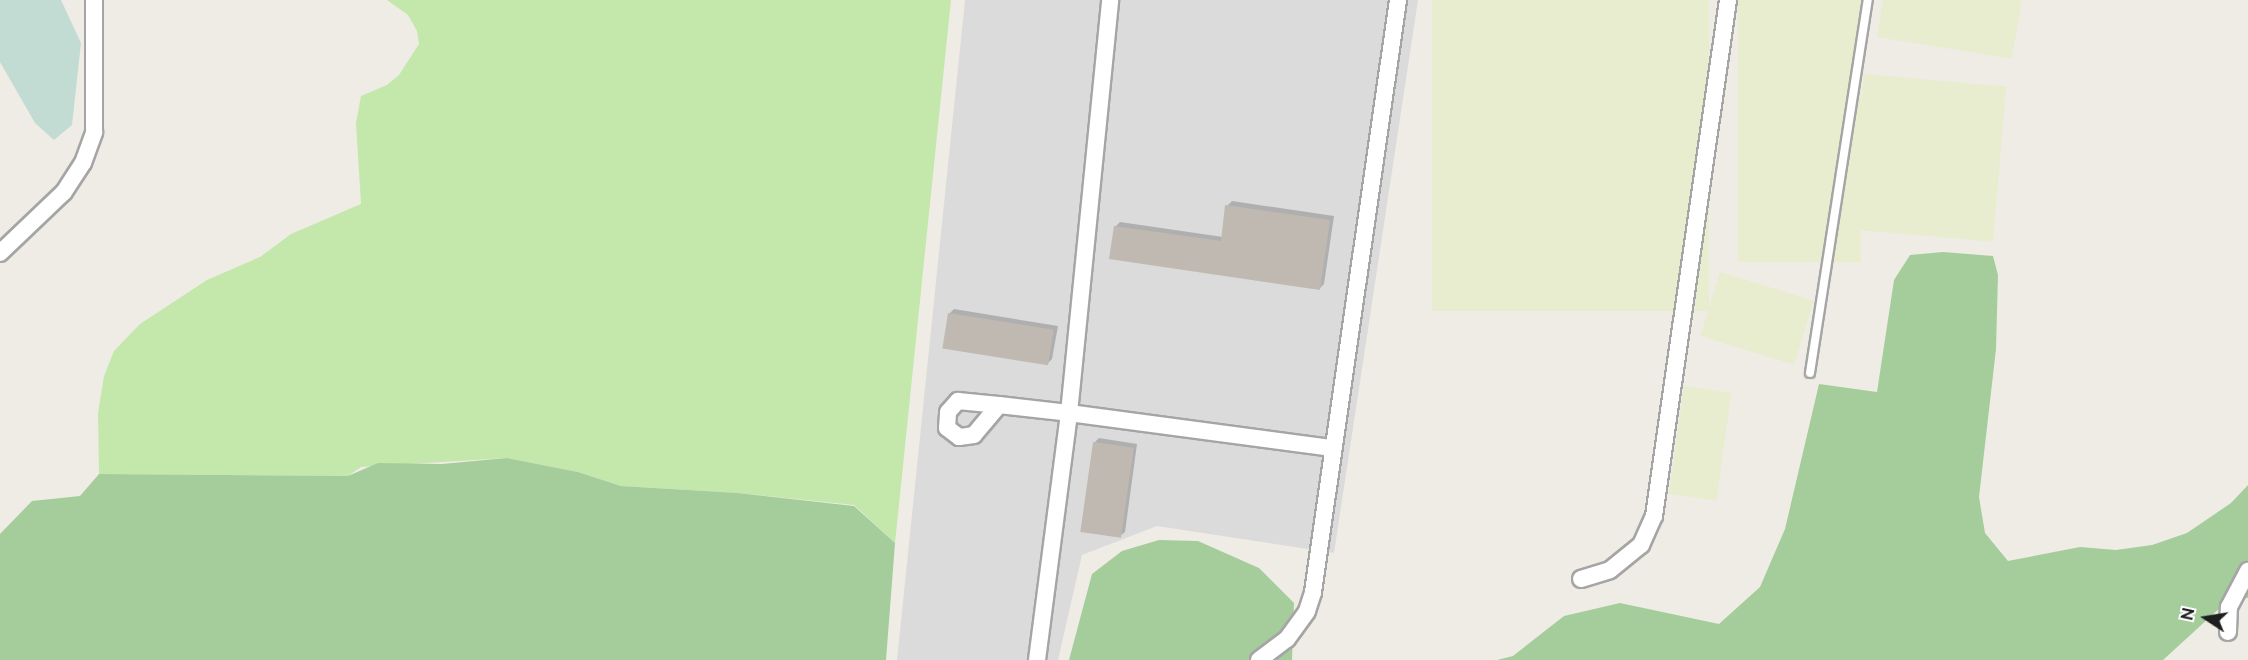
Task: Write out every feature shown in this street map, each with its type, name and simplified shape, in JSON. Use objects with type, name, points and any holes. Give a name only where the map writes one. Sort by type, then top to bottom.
[{"type":"street","points":[[0,253],[64,192],[83,163],[94,132],[94,0]]},
{"type":"street","points":[[1036,660],[1069,412],[1110,0]]},
{"type":"street","points":[[1259,660],[1287,639],[1307,611],[1334,448],[1398,0]]},
{"type":"street","points":[[1581,579],[1610,570],[1641,545],[1654,516],[1728,0]]},
{"type":"street","points":[[999,405],[1069,412],[1334,448]]},
{"type":"street","points":[[2228,632],[2229,607],[2248,571]]},
{"type":"lane","points":[[1810,373],[1868,0]]},
{"type":"shaded area","points":[[0,0],[61,0],[81,43],[72,125],[54,140],[35,123],[0,62]]},
{"type":"shaded area","points":[[965,0],[1418,0],[1334,553],[1157,526],[1082,555],[1058,660],[897,660]]},
{"type":"green space","points":[[387,0],[951,0],[895,543],[854,505],[738,493],[621,486],[578,472],[507,458],[361,467],[348,476],[99,474],[98,413],[104,376],[114,351],[140,324],[207,280],[260,257],[291,234],[361,204],[356,123],[361,96],[387,85],[399,75],[419,44],[417,31],[408,15]]},
{"type":"green space","points":[[1432,0],[1709,0],[1709,311],[1432,311]]},
{"type":"green space","points":[[1738,0],[1861,0],[1861,262],[1738,262]]},
{"type":"green space","points":[[1883,0],[2022,0],[2012,59],[1877,37]]},
{"type":"green space","points":[[1864,74],[2006,86],[1993,242],[1850,229]]},
{"type":"green space","points":[[1943,252],[1993,256],[1998,275],[1996,349],[1979,497],[1985,533],[2008,561],[2080,547],[2116,550],[2152,545],[2187,533],[2231,503],[2248,485],[2248,598],[2233,596],[2163,660],[1497,660],[1513,656],[1564,616],[1620,603],[1719,624],[1760,587],[1785,529],[1819,384],[1877,392],[1894,280],[1910,255]]},
{"type":"green space","points":[[1720,272],[1814,301],[1794,365],[1700,336]]},
{"type":"green space","points":[[1684,386],[1732,393],[1716,501],[1669,494]]},
{"type":"green space","points":[[507,458],[578,472],[621,486],[738,493],[854,506],[895,543],[886,660],[0,660],[0,534],[32,501],[80,496],[99,474],[348,476],[378,463],[442,464]]},
{"type":"green space","points":[[1159,540],[1198,541],[1259,568],[1294,603],[1292,660],[1069,660],[1092,574],[1122,551]]},
{"type":"building","points":[[1225,205],[1330,220],[1320,290],[1109,259],[1114,226],[1221,241]]},
{"type":"building","points":[[948,313],[1054,330],[1048,365],[942,349]]},
{"type":"building","points":[[1093,442],[1134,448],[1121,538],[1080,532]]}]
